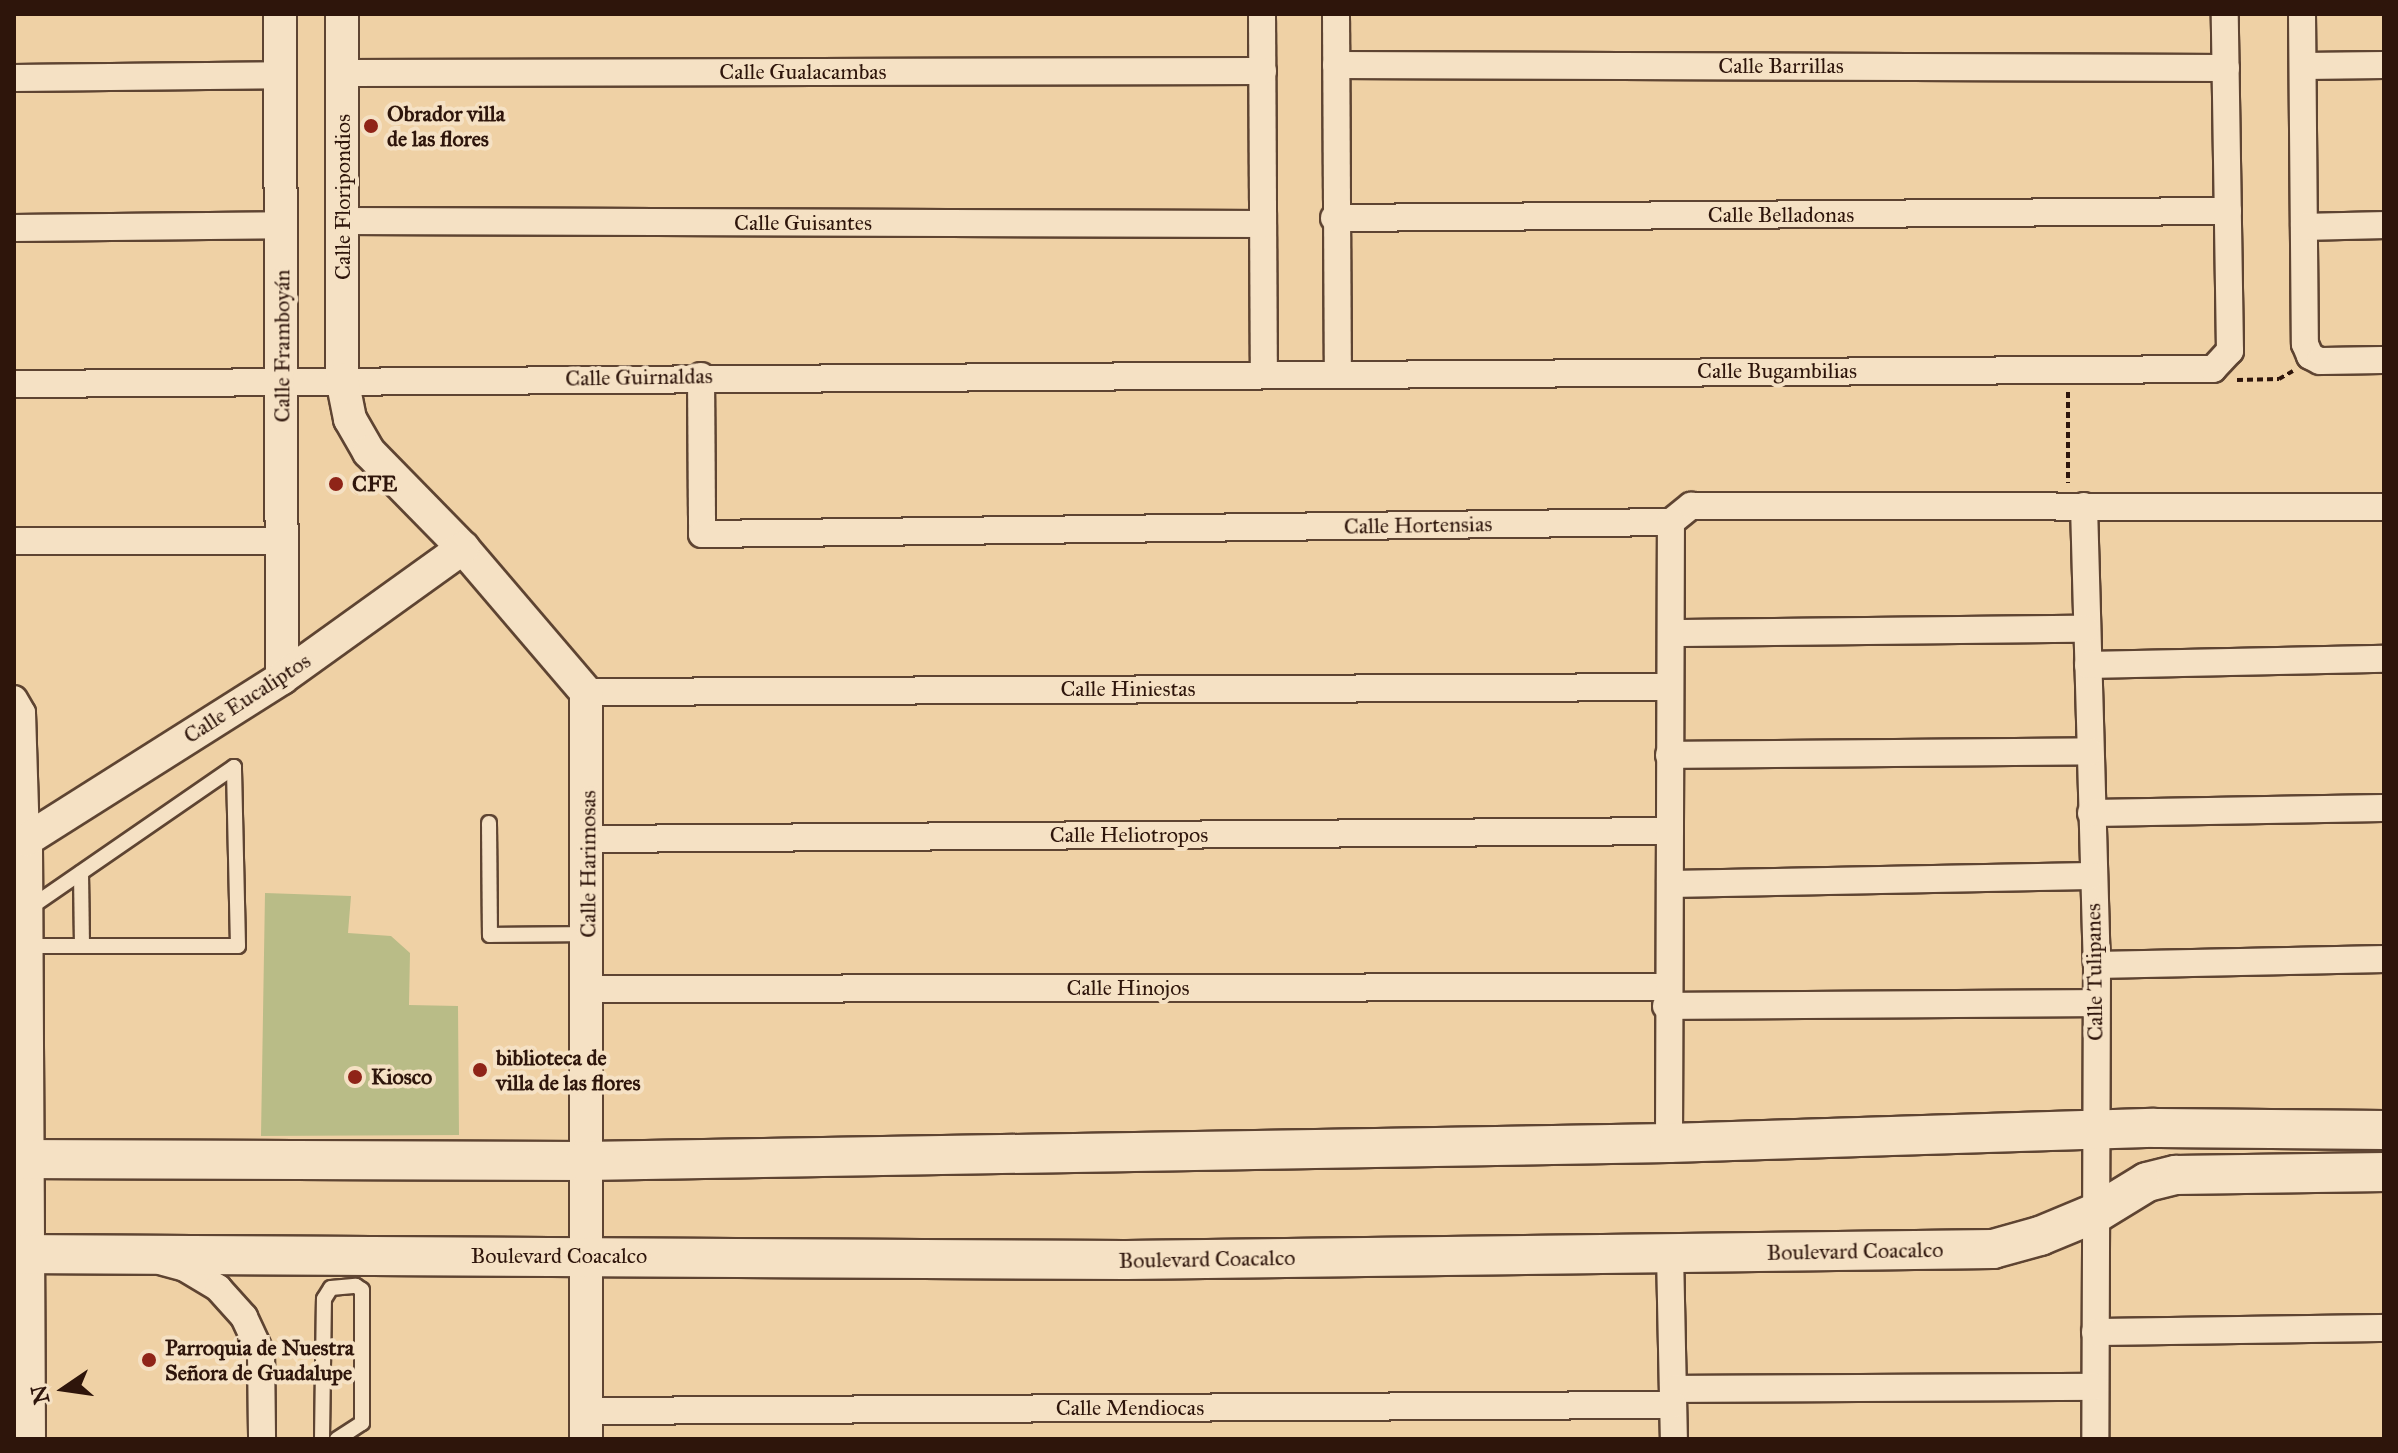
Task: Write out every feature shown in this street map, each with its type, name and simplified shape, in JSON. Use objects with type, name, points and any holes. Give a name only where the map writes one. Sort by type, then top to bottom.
[{"type":"main road","points":[[20,1159],[585,1161],[1669,1143],[2096,1130],[2384,1130]]},
{"type":"main road","name":"Boulevard Coacalco","points":[[21,1254],[148,1258],[587,1256],[1126,1260],[1993,1249],[2098,1212],[2147,1182],[2176,1175],[2384,1172]]},
{"type":"street","name":"Calle Framboyán","points":[[280,14],[282,678]]},
{"type":"street","name":"Calle Floripondios","points":[[342,14],[342,379]]},
{"type":"street","points":[[1262,14],[1264,375]]},
{"type":"street","points":[[1336,14],[1334,218],[1338,374]]},
{"type":"street","points":[[2213,369],[2230,351],[2225,14]]},
{"type":"street","points":[[2302,14],[2305,344],[2310,356],[2320,361],[2384,360]]},
{"type":"street","name":"Calle Barrillas","points":[[1336,65],[2226,68]]},
{"type":"street","points":[[2303,66],[2384,65]]},
{"type":"street","name":"Calle Gualacambas","points":[[343,73],[1263,71]]},
{"type":"street","points":[[14,78],[280,75]]},
{"type":"street","name":"Calle Belladonas","points":[[1334,218],[2228,211]]},
{"type":"street","name":"Calle Guisantes","points":[[343,221],[1263,224]]},
{"type":"street","points":[[14,228],[282,225]]},
{"type":"street","points":[[2304,227],[2384,225]]},
{"type":"street","name":"Calle Bugambilias","points":[[1338,374],[2213,369]]},
{"type":"street","name":"Calle Guirnaldas","points":[[14,384],[701,376],[1338,374]]},
{"type":"street","name":"Calle Hortensias","points":[[701,376],[702,534],[1671,522]]},
{"type":"street","points":[[342,379],[350,419],[369,452],[463,548],[586,692]]},
{"type":"street","points":[[1669,1143],[1667,996],[1671,522],[1691,506],[2384,507]]},
{"type":"street","name":"Calle Tulipanes","points":[[2076,506],[2088,665],[2091,876],[2097,965],[2095,1439]]},
{"type":"street","points":[[14,541],[282,541]]},
{"type":"street","name":"Calle Eucaliptos","points":[[20,840],[282,678],[463,548]]},
{"type":"street","points":[[1671,633],[2086,629]]},
{"type":"street","points":[[2088,665],[2384,659]]},
{"type":"street","name":"Calle Hiniestas","points":[[586,692],[1670,687]]},
{"type":"street","name":"Calle Harimosas","points":[[586,692],[589,839],[586,1425]]},
{"type":"street","points":[[18,706],[20,840],[26,910],[26,946],[20,996],[24,1421]]},
{"type":"street","points":[[1669,755],[2090,751]]},
{"type":"street","points":[[2091,813],[2384,808]]},
{"type":"street","name":"Calle Heliotropos","points":[[589,839],[1670,831]]},
{"type":"street","points":[[1670,884],[2091,876]]},
{"type":"street","points":[[2097,965],[2384,959]]},
{"type":"street","name":"Calle Hinojos","points":[[588,989],[1667,996],[2095,1003]]},
{"type":"street","points":[[1670,1253],[1674,1439]]},
{"type":"street","points":[[148,1258],[196,1275],[218,1288],[244,1317],[261,1353],[262,1439]]},
{"type":"street","points":[[2095,1332],[2384,1328]]},
{"type":"street","name":"Calle Mendiocas","points":[[586,1425],[2095,1387]]},
{"type":"lane","points":[[26,910],[234,767],[238,946],[26,946]]},
{"type":"lane","points":[[489,823],[490,935],[588,934]]},
{"type":"lane","points":[[81,873],[82,946]]},
{"type":"lane","points":[[322,1439],[324,1299],[331,1288],[356,1286],[362,1290],[362,1423],[337,1439]]},
{"type":"path","points":[[2213,369],[2236,380],[2279,379],[2310,356]]},
{"type":"path","points":[[2068,370],[2076,506]]},
{"type":"green space","points":[[265,893],[351,896],[348,933],[391,936],[410,953],[409,1005],[458,1006],[459,1135],[261,1136]]},
{"type":"place","name":"Obrador villa de las flores","points":[[371,126]]},
{"type":"place","name":"CFE","points":[[336,484]]},
{"type":"place","name":"biblioteca de villa de las flores","points":[[480,1070]]},
{"type":"place","name":"Kiosco","points":[[355,1077]]},
{"type":"place","name":"Parroquia de Nuestra Señora de Guadalupe","points":[[149,1360]]}]
